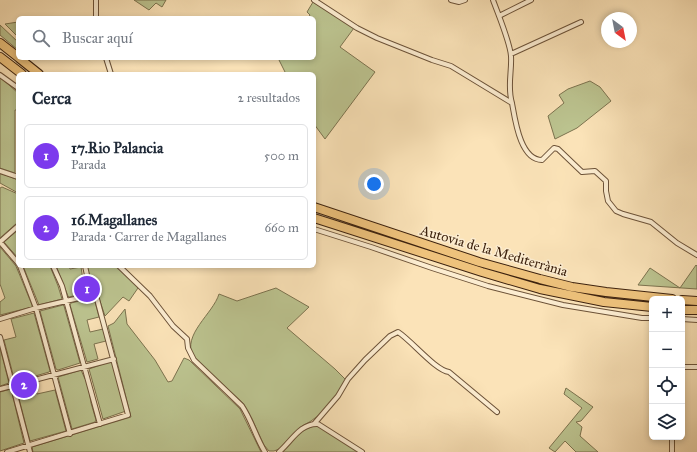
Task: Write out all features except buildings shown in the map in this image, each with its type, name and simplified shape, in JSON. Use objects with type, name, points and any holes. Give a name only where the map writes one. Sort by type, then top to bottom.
[{"type":"highway","points":[[0,43],[16,56]]},
{"type":"highway","points":[[0,56],[20,72]]},
{"type":"highway","points":[[21,60],[36,72]]},
{"type":"highway","name":"Autovia de la Mediterrània","points":[[316,208],[471,259],[540,279],[572,287],[649,297]]},
{"type":"highway","name":"Autovia de la Mediterrània","points":[[316,219],[540,289],[604,302],[649,307]]},
{"type":"highway","points":[[685,300],[697,300]]},
{"type":"highway","points":[[685,310],[697,310]]},
{"type":"street","points":[[96,0],[96,16]]},
{"type":"street","points":[[314,0],[357,28],[377,38],[451,66],[512,102]]},
{"type":"street","points":[[451,0],[459,2],[465,0]]},
{"type":"street","points":[[492,0],[499,16],[511,54],[509,92],[521,141],[525,150],[530,155],[542,160],[554,148],[558,149],[582,172],[595,171],[606,181],[608,201],[616,211],[651,222],[677,244],[697,255]]},
{"type":"street","points":[[499,16],[531,0]]},
{"type":"street","points":[[511,54],[581,22]]},
{"type":"street","points":[[107,60],[110,72]]},
{"type":"street","points":[[0,75],[16,87]]},
{"type":"street","points":[[0,171],[16,176]]},
{"type":"street","points":[[16,228],[0,242],[16,261]]},
{"type":"street","points":[[316,230],[468,280],[530,297],[569,306],[649,318]]},
{"type":"street","points":[[21,268],[36,308],[70,434]]},
{"type":"street","points":[[54,268],[62,286],[100,424]]},
{"type":"street","points":[[7,452],[70,434],[128,415],[96,294],[89,284],[85,268]]},
{"type":"street","points":[[121,268],[150,296],[173,326],[187,339],[188,348],[194,360],[242,406],[265,452]]},
{"type":"street","points":[[0,319],[36,308],[96,294]]},
{"type":"street","points":[[685,319],[697,320]]},
{"type":"street","points":[[279,452],[300,430],[314,424],[338,396],[348,380],[365,360],[390,336],[398,332],[436,365],[446,372],[449,372],[498,412]]},
{"type":"street","points":[[0,337],[30,452]]},
{"type":"street","points":[[0,389],[114,359]]},
{"type":"street","points":[[685,367],[697,367]]},
{"type":"street","points":[[314,424],[318,424],[362,452]]},
{"type":"street","points":[[672,440],[672,452]]},
{"type":"green space","points":[[134,0],[166,0],[162,7],[156,3],[149,10]]},
{"type":"green space","points":[[313,2],[354,28],[340,47],[375,72],[325,139],[316,127],[316,72],[285,72],[279,60],[316,60],[316,16],[309,16],[307,12]]},
{"type":"green space","points":[[16,22],[16,35],[5,24]]},
{"type":"green space","points":[[0,25],[16,40],[16,48],[0,35]]},
{"type":"green space","points":[[0,77],[16,91],[16,110],[15,173],[0,168]]},
{"type":"green space","points":[[590,81],[600,87],[611,101],[577,128],[555,139],[548,116],[564,103],[559,95],[568,89]]},
{"type":"green space","points":[[0,173],[16,179],[16,192],[0,183]]},
{"type":"green space","points":[[2,187],[16,193],[16,224],[0,238],[0,188]]},
{"type":"green space","points":[[16,232],[16,256],[4,242]]},
{"type":"green space","points":[[0,247],[16,266],[32,307],[0,315],[0,302],[5,298],[0,284]]},
{"type":"green space","points":[[696,265],[697,289],[680,288]]},
{"type":"green space","points":[[24,268],[51,268],[62,299],[39,305]]},
{"type":"green space","points":[[57,268],[81,268],[85,293],[68,296]]},
{"type":"green space","points":[[87,268],[118,268],[138,288],[129,301],[123,297],[105,316],[97,292],[89,277]]},
{"type":"green space","points":[[650,268],[680,288],[638,285]]},
{"type":"green space","points":[[276,288],[309,307],[287,328],[346,380],[345,384],[327,409],[299,428],[279,449],[269,451],[264,445],[243,403],[193,357],[191,349],[195,332],[216,302],[219,294],[237,301]]},
{"type":"green space","points":[[94,298],[99,317],[87,320],[90,332],[103,329],[106,341],[94,344],[98,359],[87,362],[70,305],[71,303]]},
{"type":"green space","points":[[63,305],[80,363],[58,370],[56,369],[40,311]]},
{"type":"green space","points":[[125,309],[127,324],[155,360],[168,382],[172,381],[184,358],[189,360],[240,409],[261,452],[33,452],[32,447],[131,417],[108,326],[114,323]]},
{"type":"green space","points":[[34,313],[50,371],[15,382],[4,340],[16,337],[11,319]]},
{"type":"green space","points":[[0,348],[9,383],[0,386]]},
{"type":"green space","points":[[112,361],[126,411],[103,419],[89,369]]},
{"type":"green space","points":[[81,370],[85,379],[87,378],[91,403],[96,420],[95,422],[72,429],[58,377]]},
{"type":"green space","points":[[34,382],[37,394],[55,390],[66,431],[30,441],[16,387]]},
{"type":"green space","points":[[566,388],[593,407],[581,421],[576,422],[582,427],[580,436],[598,452],[576,452],[565,441],[555,452],[549,448],[582,408],[564,394]]},
{"type":"green space","points":[[11,389],[24,443],[0,451],[0,392]]},
{"type":"green space","points":[[315,425],[359,452],[280,452],[301,432]]},
{"type":"place","name":"17.Rio Palancia","points":[[87,289]]},
{"type":"place","name":"16.Magallanes","points":[[24,385]]}]
